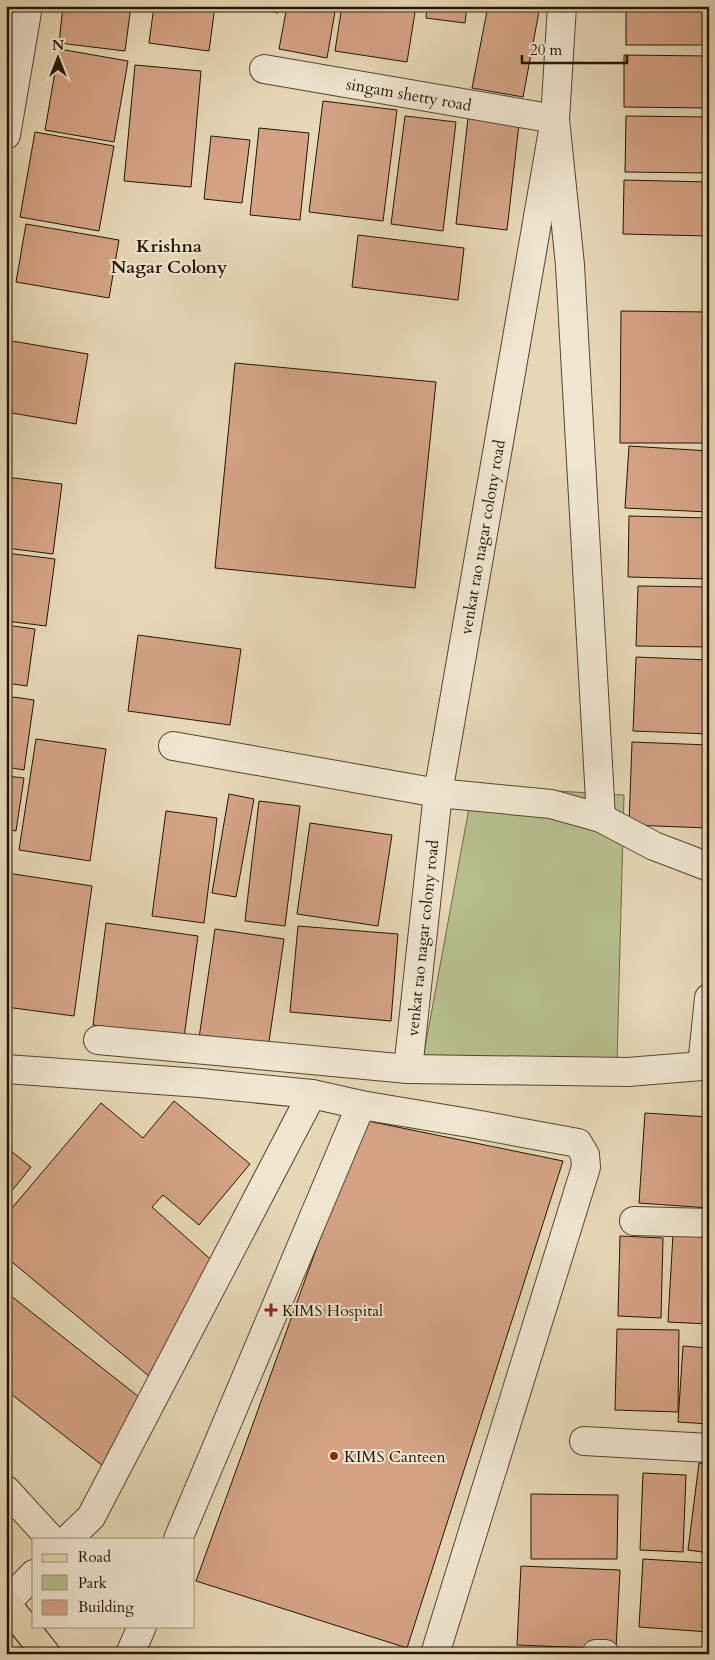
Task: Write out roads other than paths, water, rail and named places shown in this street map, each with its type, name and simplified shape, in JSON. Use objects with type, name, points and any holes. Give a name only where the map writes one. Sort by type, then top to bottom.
[{"type":"main road","points":[[6,1603],[46,1654]]},
{"type":"street","points":[[6,135],[28,6]]},
{"type":"street","name":"venkat rao nagar colony road","points":[[408,1069],[438,793],[554,119],[562,6]]},
{"type":"street","name":"singam shetty road","points":[[264,69],[554,119]]},
{"type":"street","points":[[554,119],[570,265],[601,818]]},
{"type":"street","points":[[173,746],[438,793],[551,804],[601,818],[654,846],[709,867]]},
{"type":"street","points":[[98,1040],[408,1069],[628,1072],[702,1066],[709,998]]},
{"type":"street","points":[[6,1069],[200,1083],[312,1094],[361,1105],[578,1144],[585,1154],[586,1167],[435,1654]]},
{"type":"street","points":[[69,1538],[91,1517],[312,1094]]},
{"type":"street","points":[[178,1538],[361,1105]]},
{"type":"street","points":[[634,1221],[709,1223]]},
{"type":"street","points":[[584,1441],[709,1448]]},
{"type":"street","points":[[6,1490],[50,1538]]},
{"type":"street","points":[[6,1603],[30,1578]]},
{"type":"street","points":[[130,1654],[141,1628]]},
{"type":"street","points":[[596,1654],[605,1654]]},
{"type":"place","name":"KIMS Hospital","points":[[271,1310]]},
{"type":"place","name":"KIMS Canteen","points":[[334,1456]]},
{"type":"district","name":"Krishna Nagar Colony","points":[[169,256]]}]
